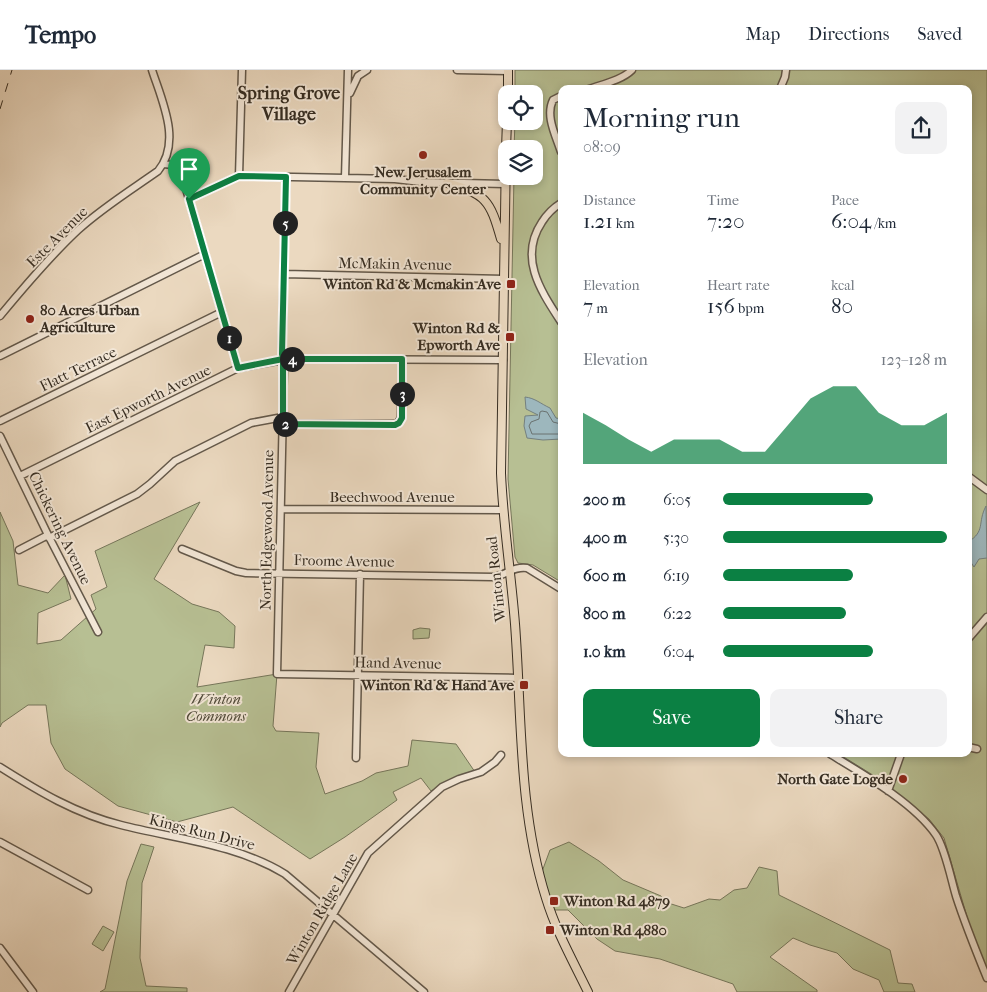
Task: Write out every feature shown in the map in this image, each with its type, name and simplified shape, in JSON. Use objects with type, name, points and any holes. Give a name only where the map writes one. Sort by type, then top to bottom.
[{"type":"main road","points":[[508,71],[508,85]]},
{"type":"main road","points":[[446,183],[470,190],[483,198],[492,210],[504,248]]},
{"type":"main road","name":"Winton Road","points":[[505,185],[501,473],[515,625],[525,794],[534,853],[546,898],[554,920],[588,992]]},
{"type":"street","points":[[152,70],[169,130],[169,150],[163,164],[172,165],[182,175],[238,368]]},
{"type":"street","points":[[239,176],[242,70]]},
{"type":"street","points":[[345,178],[348,70]]},
{"type":"street","points":[[347,99],[358,76],[367,70]]},
{"type":"street","points":[[457,70],[508,71]]},
{"type":"street","points":[[601,85],[618,79],[632,70]]},
{"type":"street","points":[[781,85],[786,70]]},
{"type":"street","points":[[558,98],[553,100],[550,112],[550,118],[558,143]]},
{"type":"street","name":"Este Avenue","points":[[0,316],[78,229],[158,170],[163,164]]},
{"type":"street","points":[[189,199],[239,176],[498,184]]},
{"type":"street","name":"North Edgewood Avenue","points":[[277,674],[286,177]]},
{"type":"street","points":[[558,205],[554,207],[536,231],[530,251],[532,267],[545,298],[558,318]]},
{"type":"street","points":[[0,356],[205,254]]},
{"type":"street","name":"McMakin Avenue","points":[[284,274],[504,279]]},
{"type":"street","name":"Flatt Terrace","points":[[0,421],[222,312]]},
{"type":"street","name":"East Epworth Avenue","points":[[20,476],[238,368],[283,359],[503,360]]},
{"type":"street","points":[[19,550],[137,494],[175,461],[251,423],[283,420],[397,424],[402,418],[402,359]]},
{"type":"street","name":"Chickering Avenue","points":[[0,436],[98,632]]},
{"type":"street","points":[[972,479],[987,490]]},
{"type":"street","name":"Beechwood Avenue","points":[[281,509],[503,510]]},
{"type":"street","name":"Froome Avenue","points":[[182,549],[236,571],[246,573],[494,577],[503,575],[509,570],[528,568],[558,587]]},
{"type":"street","points":[[356,758],[360,574]]},
{"type":"street","points":[[972,634],[987,617]]},
{"type":"street","name":"Hand Avenue","points":[[277,674],[518,678]]},
{"type":"street","points":[[972,748],[977,749]]},
{"type":"street","name":"Winton Ridge Lane","points":[[289,992],[363,860],[376,844],[442,787],[481,772],[501,755]]},
{"type":"street","points":[[835,757],[888,791],[923,820],[940,841],[964,921],[987,978]]},
{"type":"street","points":[[888,791],[900,757]]},
{"type":"street","name":"Kings Run Drive","points":[[0,767],[40,792],[72,808],[119,825],[223,848],[265,863],[285,874],[424,992]]},
{"type":"street","points":[[0,842],[88,890]]},
{"type":"street","points":[[0,948],[33,992]]},
{"type":"green space","points":[[515,70],[987,70],[987,970],[970,927],[944,838],[929,819],[876,777],[844,757],[972,757],[972,85],[558,85],[558,580],[533,565],[518,563],[515,557],[508,479],[514,185],[543,185],[543,140],[514,140],[515,130],[543,130],[543,85],[515,85]]},
{"type":"green space","name":"Winton Commons","points":[[200,502],[154,579],[192,604],[219,612],[235,626],[234,648],[205,645],[197,687],[277,674],[273,726],[276,731],[319,733],[316,767],[325,794],[362,781],[376,773],[408,766],[412,740],[456,744],[475,772],[452,779],[431,791],[421,778],[393,792],[397,800],[310,859],[233,807],[177,822],[118,806],[65,769],[51,743],[46,705],[28,705],[2,723],[0,727],[0,512],[13,541],[18,585],[48,593],[65,575],[71,599],[38,613],[37,644],[61,640],[96,609],[91,595],[107,587],[95,551]]},
{"type":"green space","points":[[420,628],[430,629],[429,638],[413,639],[413,630]]},
{"type":"green space","points":[[569,842],[599,861],[623,880],[661,896],[665,902],[684,908],[709,899],[720,900],[734,890],[747,888],[759,867],[777,871],[779,895],[890,950],[898,983],[912,984],[915,992],[884,992],[879,980],[853,969],[837,953],[793,938],[770,957],[817,990],[817,992],[737,992],[733,984],[660,959],[615,951],[597,939],[568,910],[550,910],[540,877],[550,850]]},
{"type":"green space","points":[[141,844],[154,847],[142,883],[140,958],[146,986],[187,988],[187,992],[100,992],[105,989],[127,881]]},
{"type":"green space","points":[[103,926],[114,932],[103,951],[92,944]]},
{"type":"water","points":[[525,397],[550,408],[558,418],[558,439],[527,438],[524,426],[525,416],[538,415],[526,409]]},
{"type":"water","points":[[986,506],[987,558],[979,559],[974,567],[972,564],[972,539],[979,530]]},
{"type":"railway","points":[[0,109],[12,70]]},
{"type":"place","name":"New Jerusalem Community Center","points":[[423,155]]},
{"type":"place","name":"Winton Rd & Mcmakin Ave","points":[[511,284]]},
{"type":"place","name":"80 Acres Urban Agriculture","points":[[30,319]]},
{"type":"place","name":"Winton Rd & Epworth Ave","points":[[510,337]]},
{"type":"place","name":"Winton Rd & Hand Ave","points":[[524,685]]},
{"type":"place","name":"North Gate Logde","points":[[903,779]]},
{"type":"place","name":"Winton Rd 4879","points":[[554,901]]},
{"type":"place","name":"Winton Rd 4880","points":[[550,930]]},
{"type":"district","name":"Spring Grove Village","points":[[289,103]]},
{"type":"route","points":[[189,199],[238,368],[283,359],[283,424],[395,425],[399,423],[402,418],[402,359],[283,359],[286,177],[239,176],[189,199]]}]
